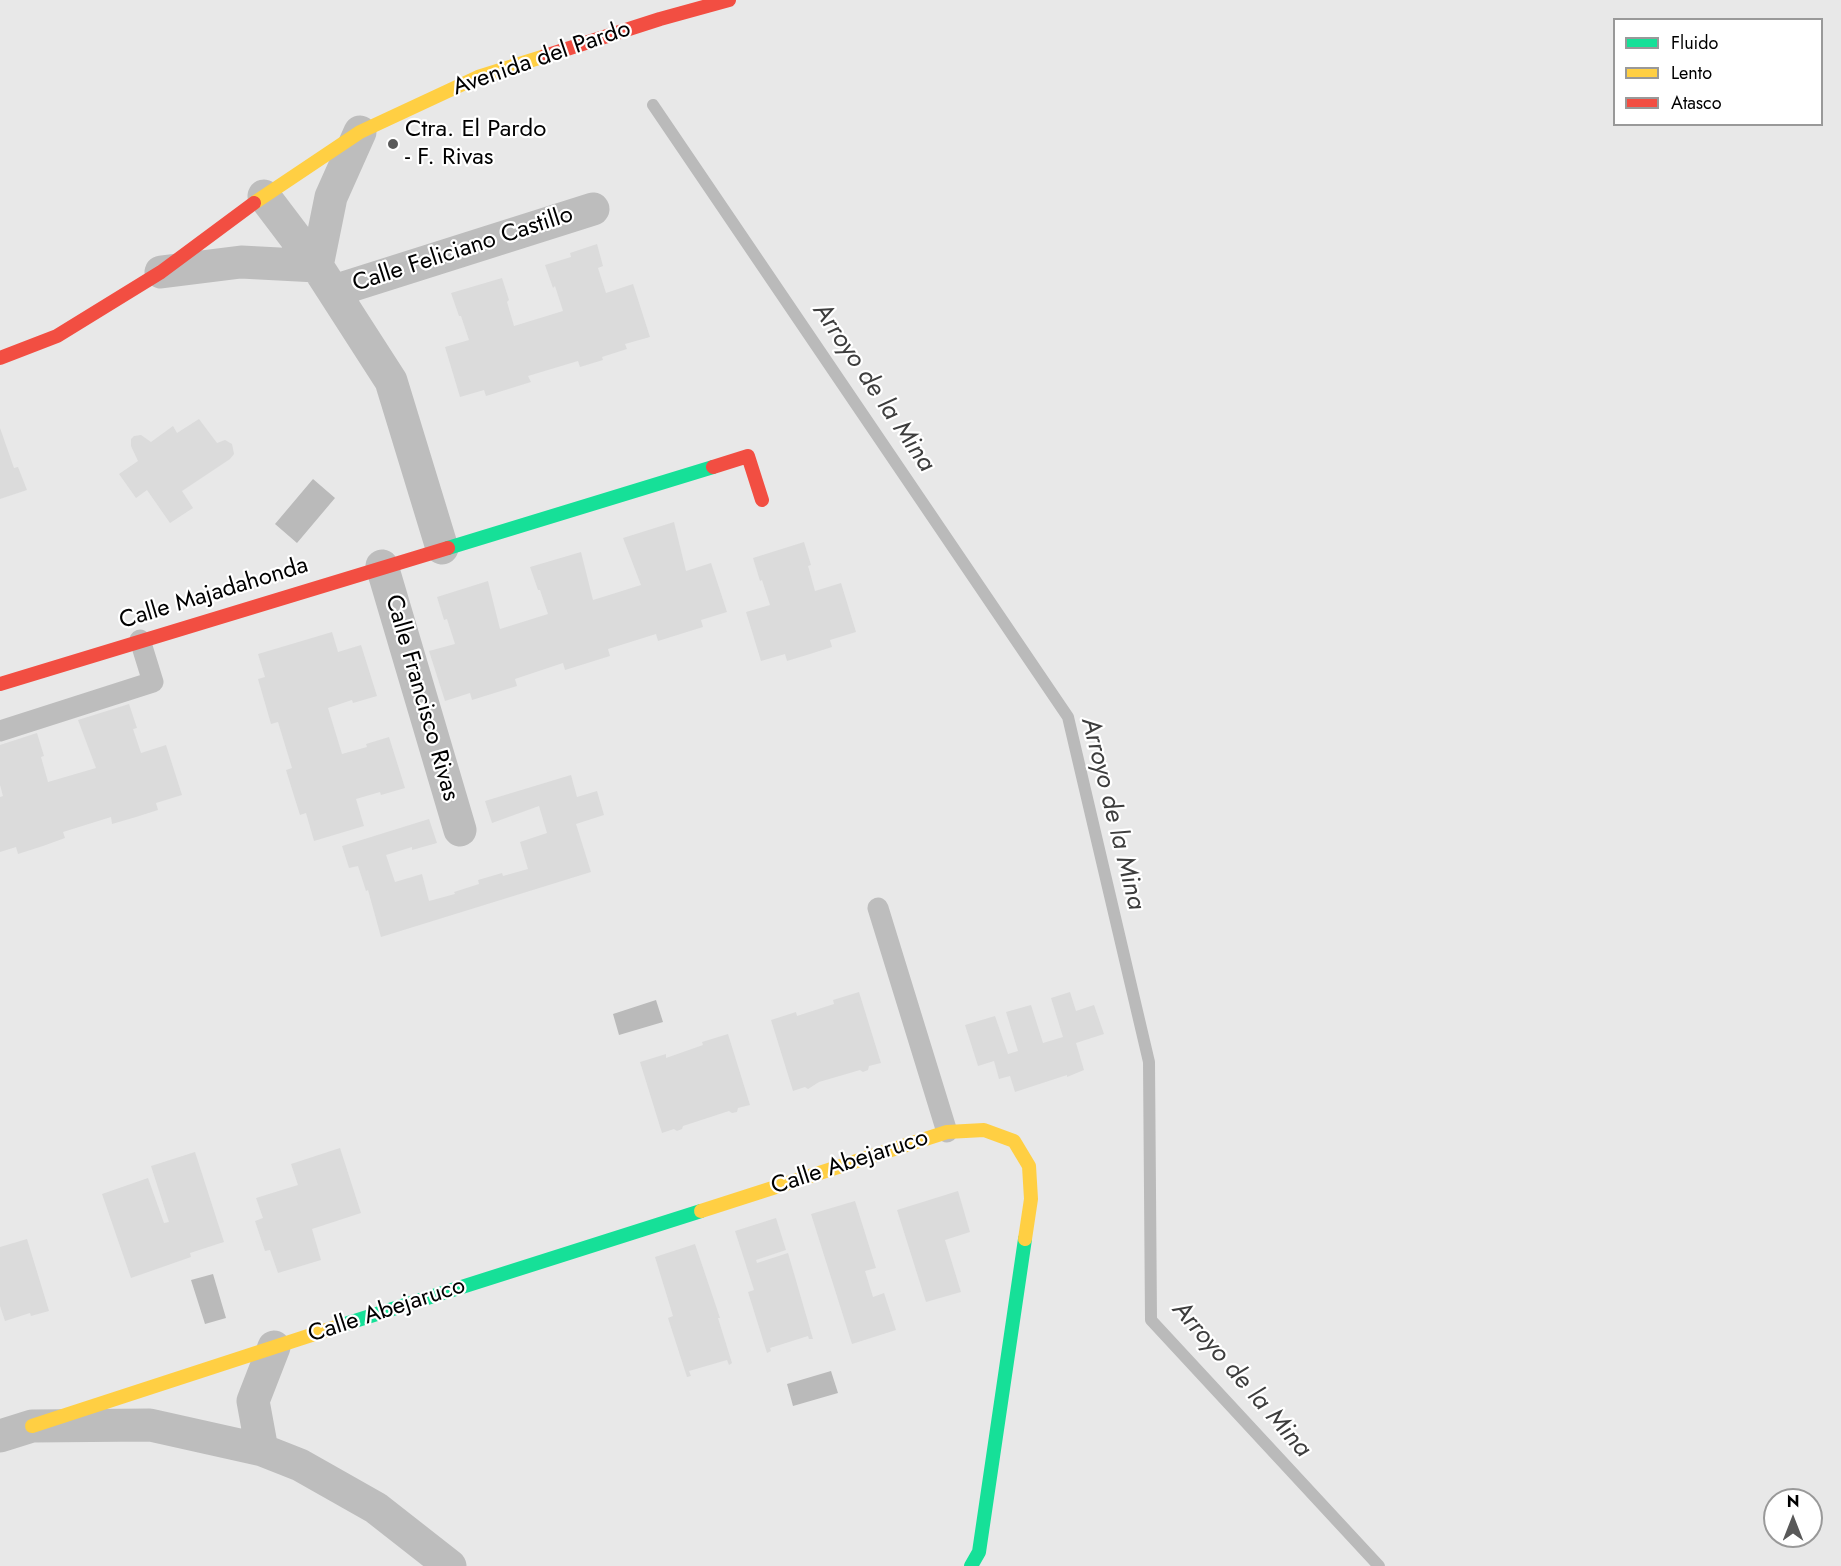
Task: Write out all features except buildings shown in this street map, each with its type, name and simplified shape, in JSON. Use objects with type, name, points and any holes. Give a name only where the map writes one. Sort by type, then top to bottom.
[{"type":"street","name":"Avenida del Pardo","points":[[0,358],[57,336],[161,272],[264,195],[360,132],[478,77],[660,19],[729,0]]},
{"type":"street","points":[[326,278],[331,197],[360,132]]},
{"type":"street","points":[[264,195],[326,278],[391,381],[442,548]]},
{"type":"street","name":"Calle Feliciano Castillo","points":[[326,278],[593,209]]},
{"type":"street","name":"Avenida del Pardo","points":[[161,272],[241,262],[326,278]]},
{"type":"street","name":"Calle Majadahonda","points":[[0,684],[748,456],[762,500]]},
{"type":"street","name":"Calle Francisco Rivas","points":[[382,566],[460,830]]},
{"type":"street","name":"Calle Abejaruco","points":[[32,1426],[947,1132],[984,1130],[1014,1142],[1029,1166],[1031,1199],[979,1552],[971,1566]]},
{"type":"street","points":[[262,1450],[253,1401],[274,1347]]},
{"type":"street","points":[[0,1436],[32,1426],[150,1425],[262,1450],[300,1465],[376,1508],[450,1566]]},
{"type":"lane","points":[[0,731],[153,682],[140,640]]},
{"type":"lane","points":[[878,908],[947,1132]]},
{"type":"shaded area","points":[[0,0],[1841,0],[1841,1566],[0,1566]]},
{"type":"shaded area","points":[[313,479],[335,498],[297,543],[275,524]]},
{"type":"shaded area","points":[[656,1000],[663,1022],[619,1035],[613,1014]]},
{"type":"shaded area","points":[[213,1274],[226,1318],[205,1324],[191,1280]]},
{"type":"shaded area","points":[[831,1371],[838,1393],[793,1406],[787,1384]]},
{"type":"waterway","name":"Arroyo de la Mina","points":[[653,105],[1068,717],[1149,1062],[1151,1320],[1379,1566]]},
{"type":"traffic: fast","points":[[448,548],[713,467]]},
{"type":"traffic: fast","points":[[339,1326],[701,1211]]},
{"type":"traffic: fast","points":[[971,1566],[979,1552],[1025,1239]]},
{"type":"traffic: slow","points":[[254,203],[360,132],[478,77],[545,56]]},
{"type":"traffic: slow","points":[[701,1211],[947,1132],[984,1130],[1014,1141],[1029,1166],[1031,1199],[1025,1239]]},
{"type":"traffic: slow","points":[[32,1426],[339,1326]]},
{"type":"traffic: jam","points":[[545,56],[660,19],[729,0]]},
{"type":"traffic: jam","points":[[0,358],[57,336],[161,272],[254,203]]},
{"type":"traffic: jam","points":[[713,467],[748,456],[762,500]]},
{"type":"traffic: jam","points":[[0,684],[448,548]]},
{"type":"place","name":"Ctra. El Pardo - F. Rivas","points":[[393,144]]}]
